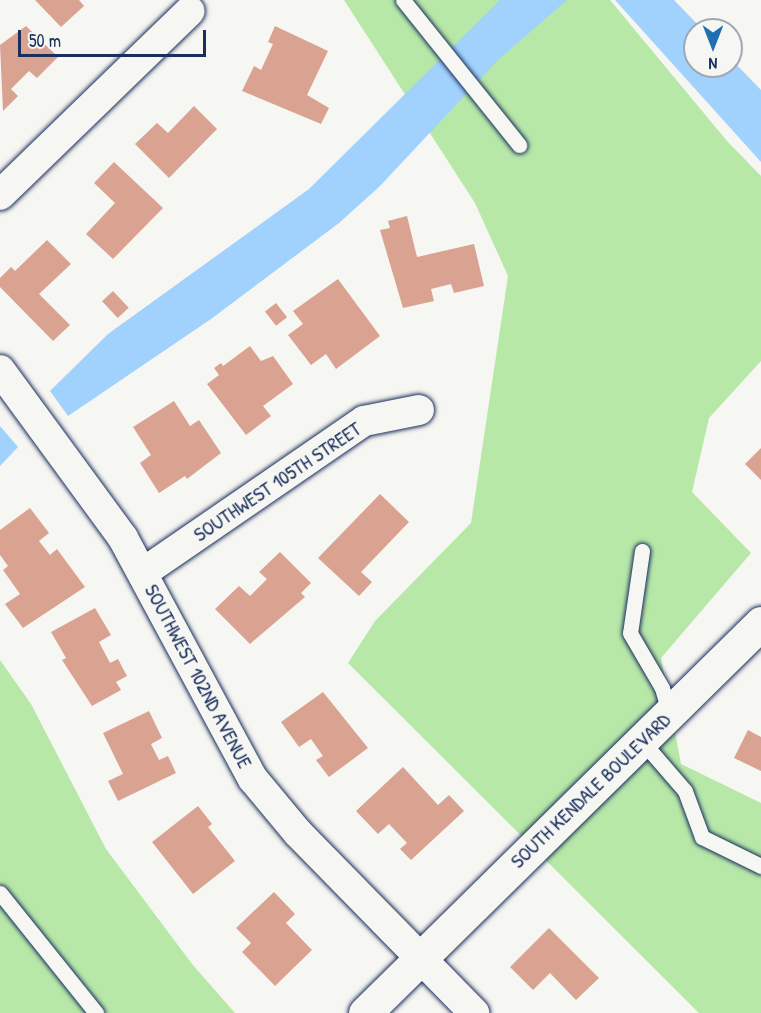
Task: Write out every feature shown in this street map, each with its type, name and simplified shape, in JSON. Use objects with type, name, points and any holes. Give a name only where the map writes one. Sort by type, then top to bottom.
[{"type":"street","points":[[0,195],[190,10]]},
{"type":"street","name":"SOUTHWEST 102ND AVENUE","points":[[0,370],[99,502],[144,572],[234,750],[253,779],[298,833],[474,1013]]},
{"type":"street","name":"SOUTHWEST 105TH STREET","points":[[144,572],[364,421],[419,410]]},
{"type":"street","name":"SOUTH KENDALE BOULEVARD","points":[[364,1013],[761,623]]},
{"type":"lane","points":[[403,0],[519,145]]},
{"type":"lane","points":[[642,551],[630,633],[662,688],[669,712]]},
{"type":"lane","points":[[641,740],[685,791],[702,837],[761,866]]},
{"type":"lane","points":[[0,894],[96,1013]]},
{"type":"green space","points":[[344,0],[610,0],[727,141],[761,176],[761,361],[709,418],[692,492],[751,553],[661,658],[681,764],[761,803],[761,1013],[699,1013],[348,663],[375,621],[471,523],[508,276],[475,203]]},
{"type":"green space","points":[[0,660],[31,704],[106,849],[192,964],[235,1013],[0,1013]]},
{"type":"water","points":[[500,0],[567,0],[498,60],[380,186],[339,223],[211,319],[68,416],[50,391],[108,334],[309,189]]},
{"type":"water","points":[[615,0],[674,0],[691,18],[683,18],[683,75]]},
{"type":"water","points":[[743,71],[761,90],[761,162],[685,78],[743,78]]},
{"type":"water","points":[[0,426],[18,447],[0,466]]},
{"type":"building","points":[[35,0],[79,0],[84,6],[61,27]]},
{"type":"building","points":[[26,26],[58,57],[37,78],[29,71],[11,89],[18,96],[3,111],[0,45]]},
{"type":"building","points":[[275,26],[328,51],[307,95],[329,108],[321,124],[242,91],[254,66],[261,70],[273,44],[268,42]]},
{"type":"building","points":[[194,106],[217,129],[169,178],[135,144],[157,123],[168,133]]},
{"type":"building","points":[[114,162],[163,208],[113,259],[86,234],[115,203],[94,183]]},
{"type":"building","points":[[407,216],[417,257],[474,244],[484,286],[454,293],[451,284],[431,289],[434,301],[403,308],[380,230],[390,228],[388,221]]},
{"type":"building","points":[[47,240],[71,264],[39,294],[70,325],[53,341],[0,287],[0,278],[11,267],[15,271]]},
{"type":"building","points":[[338,279],[380,336],[336,369],[326,354],[311,365],[288,335],[303,324],[293,311]]},
{"type":"building","points":[[113,291],[129,308],[118,318],[102,301]]},
{"type":"building","points":[[276,303],[287,317],[276,326],[265,312]]},
{"type":"building","points":[[250,346],[261,361],[273,356],[293,384],[263,406],[271,416],[246,435],[207,384],[219,375],[214,368],[221,363],[223,366]]},
{"type":"building","points":[[174,401],[190,426],[199,420],[221,453],[187,479],[185,476],[159,493],[140,463],[151,455],[133,427]]},
{"type":"building","points":[[761,448],[761,480],[745,464]]},
{"type":"building","points":[[380,494],[409,522],[361,572],[372,582],[359,596],[318,558]]},
{"type":"building","points":[[30,508],[49,533],[39,541],[50,555],[57,549],[85,587],[23,628],[5,604],[20,594],[3,570],[8,566],[0,555],[0,530]]},
{"type":"building","points":[[280,552],[311,583],[301,593],[305,597],[250,644],[215,609],[239,586],[250,596],[267,579],[259,572]]},
{"type":"building","points":[[95,608],[111,635],[99,642],[110,663],[118,659],[127,676],[116,682],[121,690],[92,706],[62,660],[66,658],[51,632]]},
{"type":"building","points":[[323,692],[368,748],[329,777],[316,760],[323,756],[311,739],[299,747],[281,722]]},
{"type":"building","points":[[149,711],[162,738],[151,744],[159,760],[168,756],[176,773],[118,801],[108,781],[123,774],[103,733]]},
{"type":"building","points":[[748,730],[761,737],[761,771],[734,758]]},
{"type":"building","points":[[403,767],[438,805],[449,795],[464,811],[411,860],[400,849],[407,843],[389,824],[378,834],[356,811]]},
{"type":"building","points":[[198,806],[212,824],[208,827],[235,861],[193,894],[152,842]]},
{"type":"building","points":[[274,892],[295,914],[286,923],[312,950],[275,986],[242,952],[251,943],[236,928]]},
{"type":"building","points":[[549,928],[599,978],[576,1000],[550,973],[533,990],[510,967]]}]
